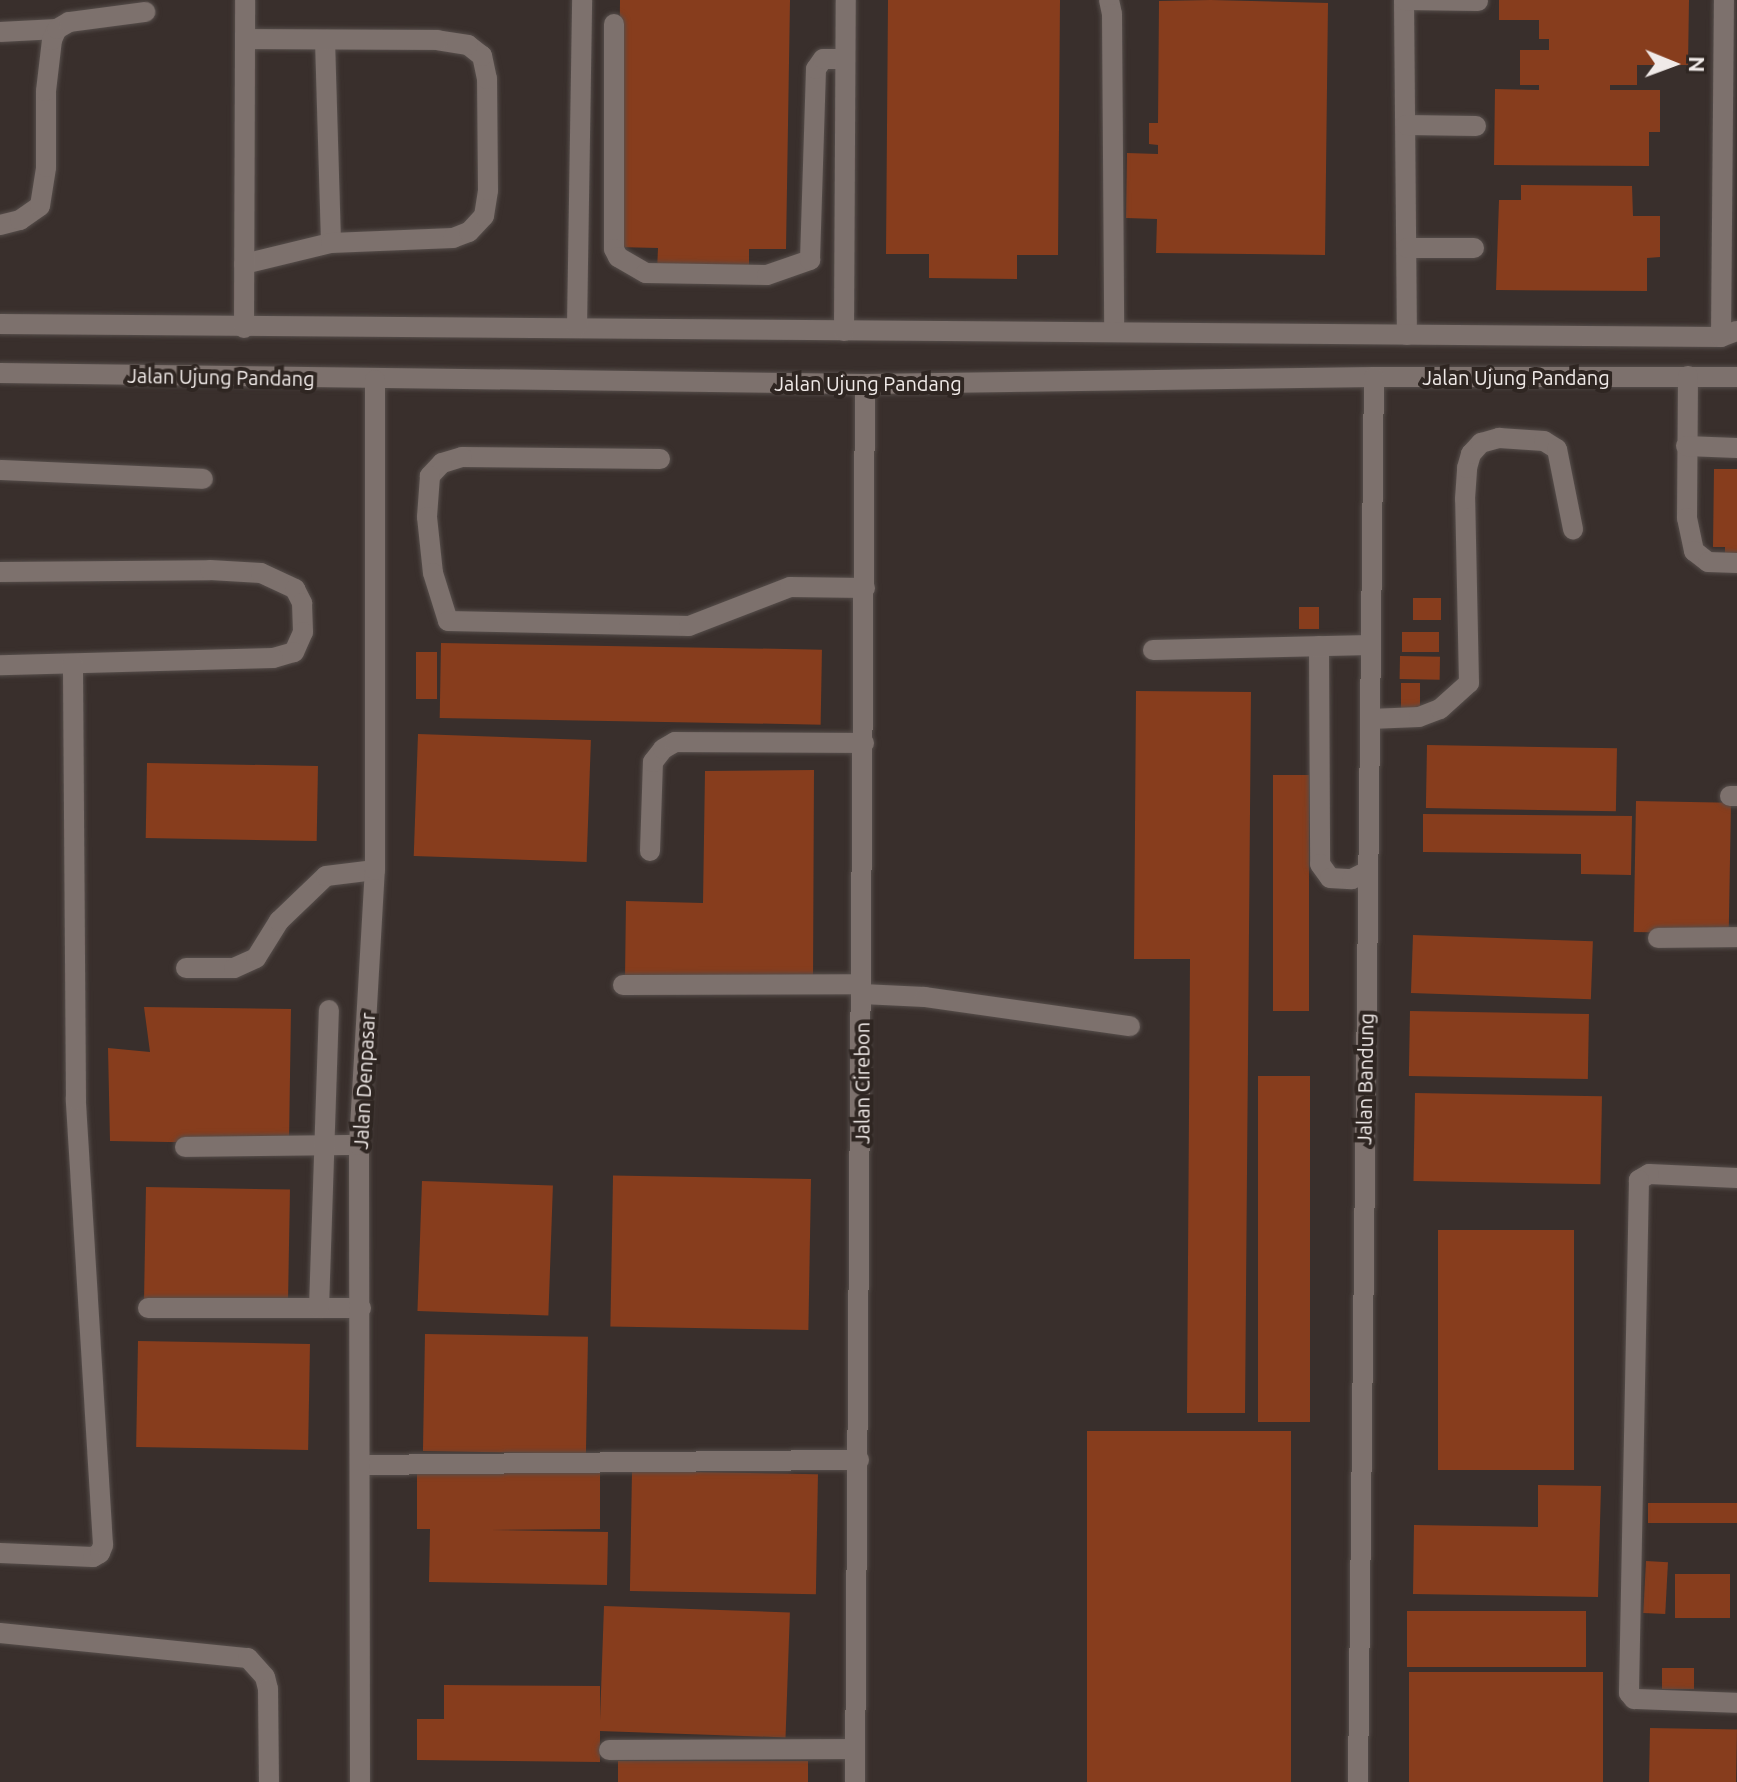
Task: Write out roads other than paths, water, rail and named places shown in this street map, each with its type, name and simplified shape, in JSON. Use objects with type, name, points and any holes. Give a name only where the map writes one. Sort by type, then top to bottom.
[{"type":"street","points":[[244,328],[245,0]]},
{"type":"street","points":[[577,327],[582,0]]},
{"type":"street","points":[[844,331],[846,0]]},
{"type":"street","points":[[1109,0],[1112,14],[1114,332]]},
{"type":"street","points":[[1407,335],[1404,0],[1478,1]]},
{"type":"street","points":[[0,324],[1407,335],[1729,334],[1724,0]]},
{"type":"street","points":[[0,32],[57,29],[69,22],[145,12]]},
{"type":"street","points":[[614,24],[614,249],[618,257],[646,273],[767,275],[810,260],[816,66],[823,59],[845,59]]},
{"type":"street","points":[[0,225],[20,220],[40,206],[46,167],[46,91],[52,40],[57,29]]},
{"type":"street","points":[[244,264],[331,243],[453,238],[469,232],[484,216],[488,190],[487,79],[482,56],[461,42],[245,39]]},
{"type":"street","points":[[325,40],[331,243]]},
{"type":"street","points":[[1406,125],[1476,126]]},
{"type":"street","points":[[1407,248],[1474,248]]},
{"type":"street","name":"Jalan Ujung Pandang","points":[[0,373],[865,384],[1374,377],[1737,377]]},
{"type":"street","points":[[1688,376],[1687,518],[1694,551],[1708,562],[1737,563]]},
{"type":"street","name":"Jalan Bandung","points":[[1358,1782],[1374,377]]},
{"type":"street","name":"Jalan Denpasar","points":[[360,1782],[362,1465],[359,1145],[375,870],[375,380]]},
{"type":"street","name":"Jalan Cirebon","points":[[855,1782],[865,384]]},
{"type":"street","points":[[1370,719],[1419,717],[1440,709],[1469,683],[1465,499],[1467,468],[1471,454],[1481,443],[1499,438],[1544,441],[1557,449],[1573,529]]},
{"type":"street","points":[[1686,446],[1737,448]]},
{"type":"street","points":[[660,459],[462,457],[442,463],[430,476],[427,517],[433,573],[448,621],[689,626],[790,587],[865,588]]},
{"type":"street","points":[[0,470],[203,479]]},
{"type":"street","points":[[0,572],[210,570],[261,573],[295,589],[302,603],[303,632],[294,652],[273,658],[0,665]]},
{"type":"street","points":[[1153,650],[1371,645]]},
{"type":"street","points":[[1319,646],[1320,864],[1330,878],[1352,879],[1366,872]]},
{"type":"street","points":[[0,1553],[93,1557],[100,1553],[103,1545],[76,1100],[73,664]]},
{"type":"street","points":[[650,851],[653,762],[663,749],[675,742],[864,743]]},
{"type":"street","points":[[186,968],[234,968],[256,958],[279,921],[326,876],[375,870]]},
{"type":"street","points":[[1658,938],[1737,937]]},
{"type":"street","points":[[623,985],[862,989],[1130,1026]]},
{"type":"street","points":[[319,1308],[329,1010]]},
{"type":"street","points":[[185,1147],[325,1148],[359,1145]]},
{"type":"street","points":[[1737,1178],[1649,1174],[1639,1180],[1629,1693],[1634,1699],[1737,1703]]},
{"type":"street","points":[[148,1308],[361,1308]]},
{"type":"street","points":[[362,1465],[859,1460]]},
{"type":"street","points":[[0,1633],[248,1658],[265,1677],[268,1689],[269,1782]]},
{"type":"street","points":[[609,1750],[855,1749]]}]
